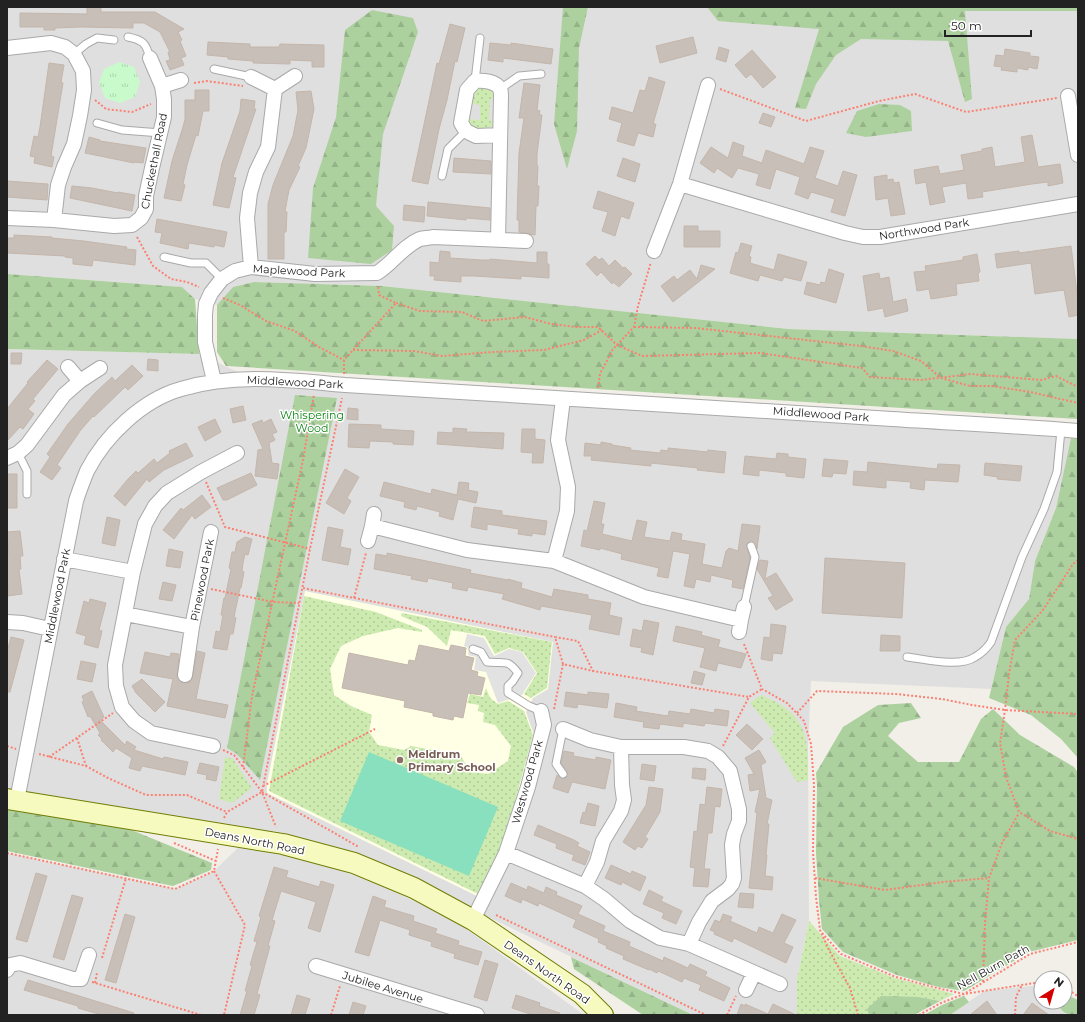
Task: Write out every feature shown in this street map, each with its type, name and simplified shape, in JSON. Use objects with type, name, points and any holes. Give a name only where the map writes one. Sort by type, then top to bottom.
[{"type":"street","points":[[7,48],[51,43],[65,47],[74,54],[83,71],[84,90],[74,144],[58,185],[54,220]]},
{"type":"street","name":"Chuckethall Road","points":[[7,218],[54,220],[114,226],[132,224],[141,218],[146,209],[146,196],[164,117],[163,92],[150,58]]},
{"type":"street","points":[[275,89],[295,76]]},
{"type":"street","points":[[251,77],[275,89]]},
{"type":"street","points":[[163,92],[181,80]]},
{"type":"street","points":[[498,240],[500,135],[500,89],[495,84],[482,80],[475,81],[467,90],[461,123],[466,131],[476,136],[500,135]]},
{"type":"street","points":[[654,251],[680,184],[708,85]]},
{"type":"street","points":[[252,267],[248,218],[250,194],[256,172],[268,147],[275,89]]},
{"type":"street","points":[[1068,96],[1078,155]]},
{"type":"street","name":"Northwood Park","points":[[680,184],[862,237],[880,237],[1078,204]]},
{"type":"street","points":[[377,273],[385,268],[408,246],[421,239],[433,237],[526,241]]},
{"type":"street","name":"Maplewood Park","points":[[214,381],[205,342],[206,304],[211,293],[222,279],[235,271],[252,267],[315,274],[377,273]]},
{"type":"street","points":[[68,367],[80,381]]},
{"type":"street","points":[[12,456],[27,445],[64,395],[80,381],[100,368]]},
{"type":"street","name":"Middlewood Park","points":[[12,800],[26,752],[76,501],[87,472],[103,446],[123,424],[145,406],[178,390],[214,381],[257,379],[288,380],[344,385],[1078,431]]},
{"type":"street","points":[[554,561],[567,511],[568,487],[558,440],[563,399]]},
{"type":"street","points":[[213,746],[151,733],[134,721],[122,707],[116,686],[115,665],[133,572],[145,524],[155,506],[167,493],[201,472],[237,453]]},
{"type":"street","points":[[368,541],[373,520],[467,550],[554,561],[644,597],[742,619]]},
{"type":"street","name":"Pinewood Park","points":[[184,675],[211,532]]},
{"type":"street","points":[[64,559],[133,572]]},
{"type":"street","name":"Pinewood Park","points":[[125,614],[192,627]]},
{"type":"street","points":[[7,622],[23,623],[50,629]]},
{"type":"street","name":"Westwood Park","points":[[473,920],[506,853],[528,787],[548,710]]},
{"type":"street","points":[[564,729],[590,740],[621,747],[684,747],[708,751],[718,757],[730,771],[739,809],[739,821],[732,845],[734,878],[728,889],[712,901],[699,922],[689,944]]},
{"type":"street","points":[[585,886],[597,862],[603,841],[621,811],[624,800],[621,747]]},
{"type":"street","name":"Deans North Road","points":[[12,800],[283,844],[354,863],[414,888],[473,920],[582,994],[603,1015]]},
{"type":"street","points":[[506,853],[585,886],[604,899],[630,921],[660,938],[689,944],[780,984]]},
{"type":"street","points":[[7,970],[10,965],[20,963],[72,979],[88,981],[95,958]]},
{"type":"street","name":"Jubilee Avenue","points":[[316,966],[450,1011],[477,1015]]},
{"type":"street","points":[[746,990],[754,973]]},
{"type":"lane","points":[[128,37],[138,39],[147,46],[150,58]]},
{"type":"lane","points":[[74,54],[86,44],[97,38],[114,40]]},
{"type":"lane","points":[[475,81],[480,38]]},
{"type":"lane","points":[[214,69],[251,77]]},
{"type":"lane","points":[[500,89],[519,76],[541,74]]},
{"type":"lane","points":[[97,123],[122,130],[161,133]]},
{"type":"lane","points":[[442,176],[448,149],[466,131]]},
{"type":"lane","points":[[164,256],[191,263],[206,263],[222,279]]},
{"type":"lane","points":[[907,657],[957,663],[974,658],[985,650],[991,642],[1022,557],[1044,510],[1054,480],[1061,430]]},
{"type":"lane","points":[[12,456],[27,471],[27,494]]},
{"type":"lane","points":[[742,619],[755,557],[751,546]]},
{"type":"lane","points":[[473,648],[481,652],[487,662],[504,662],[512,665],[518,674],[508,686],[508,693],[529,706],[548,710]]},
{"type":"lane","points":[[563,774],[556,764],[564,729]]},
{"type":"path","points":[[181,80],[186,84],[207,81],[244,86],[251,77]]},
{"type":"path","points":[[708,85],[806,120],[879,100],[914,94],[966,112],[1068,96]]},
{"type":"path","points":[[84,90],[106,109],[132,112],[163,92]]},
{"type":"path","points":[[592,401],[592,393],[597,393],[600,374],[613,349],[634,327],[638,306],[654,251]]},
{"type":"path","points":[[377,273],[379,295],[396,303],[420,311],[462,312],[483,321],[525,317],[551,324],[576,327],[598,326],[617,345],[642,356],[760,353],[862,368],[870,377],[921,380],[971,374],[1041,380],[1056,376],[1078,387]]},
{"type":"path","points":[[211,293],[240,305],[266,321],[295,331],[344,360]]},
{"type":"path","points":[[262,792],[344,385],[344,360],[396,303]]},
{"type":"path","points":[[634,327],[695,328],[886,350],[920,361],[941,378],[970,386],[992,386],[1030,392],[1078,403]]},
{"type":"path","points":[[353,350],[414,351],[442,356],[544,350],[584,340],[602,330]]},
{"type":"path","points":[[243,766],[252,696],[303,460],[314,393]]},
{"type":"path","points":[[201,472],[225,527],[310,549]]},
{"type":"path","points":[[354,598],[368,541]]},
{"type":"path","points":[[1078,560],[1073,564],[1043,610],[1015,640],[1000,742],[1006,777],[1019,812],[1050,831],[1078,839]]},
{"type":"path","points":[[200,587],[273,602],[300,603]]},
{"type":"path","points":[[303,588],[578,641],[593,671]]},
{"type":"path","points":[[742,619],[762,689],[787,703],[797,713],[804,721],[811,744],[814,785],[813,852],[820,930],[850,988],[858,1015]]},
{"type":"path","points":[[548,710],[563,664],[555,637]]},
{"type":"path","points":[[563,664],[593,671],[749,697]]},
{"type":"path","points":[[718,757],[749,697],[762,689]]},
{"type":"path","points":[[797,713],[817,691],[896,694],[942,699],[1005,710],[1078,714]]},
{"type":"path","points":[[50,757],[122,707]]},
{"type":"path","points":[[263,786],[375,729]]},
{"type":"path","points":[[77,738],[86,766]]},
{"type":"path","points":[[7,746],[86,766],[108,778],[146,795],[187,795],[227,812]]},
{"type":"path","points":[[213,746],[234,755],[262,792],[283,844]]},
{"type":"path","points":[[221,823],[227,812],[262,792]]},
{"type":"path","points":[[982,982],[989,878],[1002,843],[1019,812]]},
{"type":"path","points":[[219,842],[214,871],[245,925],[224,1015]]},
{"type":"path","points":[[173,843],[216,861]]},
{"type":"path","points":[[7,853],[175,889],[214,871]]},
{"type":"path","points":[[95,958],[126,878]]},
{"type":"path","points":[[815,878],[885,890],[943,882],[989,878]]},
{"type":"path","points":[[820,930],[841,954],[896,976],[964,994],[1033,983]]},
{"type":"path","name":"Nell Burn Path","points":[[919,1015],[941,1003],[964,994],[1030,954],[1078,942]]},
{"type":"path","points":[[99,968],[88,981],[201,1015]]},
{"type":"path","points":[[331,1015],[344,975]]},
{"type":"path","points":[[1015,1015],[1016,997],[1022,985]]},
{"type":"path","points":[[727,1015],[739,991],[746,990]]},
{"type":"shaded area","points":[[7,7],[1078,8],[1078,339],[789,329],[382,286],[254,282],[233,287],[217,305],[195,299],[182,287],[7,274]]},
{"type":"shaded area","points":[[7,349],[199,354],[271,387],[1071,438],[1056,508],[1035,561],[1029,599],[1006,627],[991,689],[811,681],[808,746],[809,920],[797,980],[797,1015],[693,1015],[423,886],[318,846],[296,836],[275,831],[246,830],[7,792]]},
{"type":"shaded area","name":"Meldrum Primary School","points":[[305,591],[553,642],[548,689],[533,698],[526,712],[534,735],[504,847],[479,897],[267,793],[267,784]]},
{"type":"shaded area","points":[[467,634],[484,638],[494,656],[509,649],[522,652],[536,673],[522,695],[498,703],[486,672],[474,670],[476,657],[468,655],[469,648],[464,646]]},
{"type":"shaded area","points":[[241,845],[325,864],[393,891],[457,922],[584,1015],[7,1015],[7,853],[175,889],[214,871]]},
{"type":"shaded area","points":[[1033,986],[1033,1010],[1061,1010],[1067,1015],[950,1015],[984,991]]},
{"type":"green space","points":[[563,7],[588,7],[579,48],[577,131],[567,169],[554,124]]},
{"type":"green space","points":[[707,7],[1078,7],[1078,11],[965,11],[972,99],[965,102],[948,41],[861,39],[836,55],[816,84],[806,109],[795,108],[819,29],[718,21]]},
{"type":"green space","points":[[372,10],[413,18],[418,32],[383,134],[376,206],[394,226],[392,250],[371,264],[308,258],[313,188],[336,117],[345,30]]},
{"type":"green space","points":[[119,62],[134,67],[140,82],[135,97],[120,103],[105,98],[99,83],[104,69]]},
{"type":"green space","points":[[481,86],[491,90],[495,96],[490,100],[489,119],[494,124],[486,129],[477,130],[470,128],[468,119],[480,120],[480,105],[469,103],[474,89]]},
{"type":"green space","points":[[879,104],[900,105],[911,111],[912,131],[866,137],[846,133],[857,111]]},
{"type":"green space","points":[[7,274],[182,287],[195,299],[199,354],[7,349]]},
{"type":"green space","points":[[254,282],[382,286],[789,329],[1078,339],[1078,419],[226,366],[217,352],[217,305],[233,287]]},
{"type":"green space","name":"Whispering Wood","points":[[295,395],[337,398],[260,780],[237,754],[227,748]]},
{"type":"green space","points":[[1071,438],[1078,439],[1078,758],[1061,739],[1031,715],[989,698],[1006,627],[1029,599],[1035,561],[1056,508]]},
{"type":"green space","points":[[304,596],[376,612],[422,630],[422,632],[398,628],[363,636],[341,646],[330,669],[334,695],[351,706],[372,715],[369,732],[378,745],[404,750],[411,746],[460,755],[471,772],[488,774],[508,761],[511,746],[495,725],[483,722],[484,713],[478,711],[479,705],[467,703],[470,694],[483,697],[486,688],[490,698],[498,704],[508,701],[524,711],[533,735],[503,846],[478,894],[269,791]]},
{"type":"green space","points":[[402,613],[552,642],[547,688],[531,698],[524,694],[537,673],[523,652],[509,648],[495,654],[485,636],[451,630],[447,646],[427,627],[401,616]]},
{"type":"green space","points":[[761,695],[784,707],[799,722],[806,739],[808,780],[797,782],[770,738],[775,733],[750,703]]},
{"type":"green space","points":[[911,703],[921,718],[899,723],[888,736],[918,762],[959,762],[981,719],[993,709],[1020,735],[1074,767],[1078,773],[1078,940],[1029,952],[964,991],[938,987],[897,975],[843,952],[822,929],[816,853],[816,773],[843,727],[878,705]]},
{"type":"green space","points":[[369,752],[498,807],[469,876],[340,821]]},
{"type":"green space","points":[[225,757],[233,759],[252,788],[232,803],[219,799]]},
{"type":"green space","points":[[7,809],[129,829],[212,863],[211,870],[173,886],[7,851]]},
{"type":"green space","points":[[809,921],[840,956],[895,978],[954,994],[940,1001],[919,997],[867,1009],[869,1015],[797,1015],[797,980]]},
{"type":"green space","points":[[571,957],[693,1015],[643,1015],[574,969]]},
{"type":"green space","points":[[881,996],[919,997],[940,1001],[914,1015],[869,1015],[867,1009]]},
{"type":"green space","points":[[964,996],[969,1002],[950,1015],[924,1015],[942,1005]]},
{"type":"green space","points":[[1073,998],[1078,1000],[1078,1015],[1070,1015],[1062,1010],[1073,1010]]},
{"type":"building","points":[[87,7],[101,7],[101,12],[155,12],[184,29],[178,32],[182,40],[180,41],[186,56],[181,58],[184,65],[170,70],[166,61],[170,60],[168,52],[170,52],[160,32],[144,23],[133,23],[133,28],[81,27],[44,30],[44,27],[20,27],[20,13],[87,14]]},
{"type":"building","points":[[450,24],[465,28],[457,62],[455,61],[428,184],[412,181],[437,63],[439,64]]},
{"type":"building","points":[[693,37],[697,53],[660,63],[656,46]]},
{"type":"building","points":[[208,42],[250,44],[250,47],[279,47],[280,44],[324,45],[324,67],[312,67],[312,61],[290,60],[290,64],[253,63],[253,61],[228,59],[228,57],[207,55]]},
{"type":"building","points":[[490,43],[511,45],[511,43],[553,49],[551,64],[503,58],[503,62],[488,60]]},
{"type":"building","points":[[719,47],[729,50],[726,62],[716,59]]},
{"type":"building","points":[[1005,49],[1030,53],[1030,56],[1039,57],[1037,69],[1028,67],[1028,70],[1017,68],[1017,72],[1001,70],[1002,67],[994,66],[996,55],[1004,56]]},
{"type":"building","points":[[752,50],[776,77],[763,88],[751,74],[746,78],[735,65]]},
{"type":"building","points":[[49,63],[64,65],[61,82],[63,83],[51,156],[54,157],[52,167],[34,163],[35,157],[30,156],[34,136],[38,137]]},
{"type":"building","points":[[649,77],[665,82],[653,124],[656,124],[653,137],[638,133],[634,146],[617,141],[622,123],[609,119],[612,107],[633,113],[640,90],[645,91]]},
{"type":"building","points":[[524,83],[540,85],[537,110],[540,111],[539,115],[542,115],[537,154],[537,186],[539,186],[538,206],[536,206],[535,235],[519,232],[519,220],[517,220],[519,153],[524,118],[519,118]]},
{"type":"building","points":[[195,90],[209,90],[209,111],[203,111],[198,136],[196,135],[187,165],[183,184],[185,185],[181,201],[164,198],[172,161],[185,119],[185,100],[195,100]]},
{"type":"building","points":[[311,91],[314,109],[306,148],[298,166],[300,167],[289,190],[285,211],[287,212],[286,232],[284,232],[284,259],[268,259],[268,204],[273,185],[293,136],[298,110],[296,92]]},
{"type":"building","points":[[241,99],[255,101],[254,109],[256,109],[233,177],[236,178],[229,208],[213,205],[222,163],[240,111]]},
{"type":"building","points":[[763,113],[775,117],[771,127],[759,123]]},
{"type":"building","points":[[1032,135],[1038,167],[1060,164],[1063,183],[1048,186],[1048,182],[982,192],[983,197],[968,199],[966,183],[942,187],[945,202],[930,205],[926,182],[916,184],[914,170],[938,166],[940,174],[964,170],[961,155],[982,151],[982,149],[992,147],[995,167],[1025,162],[1021,137]]},
{"type":"building","points":[[89,137],[100,141],[146,148],[143,163],[134,163],[85,153]]},
{"type":"building","points":[[733,142],[744,146],[742,156],[762,163],[766,150],[804,164],[810,147],[824,151],[815,178],[838,186],[843,171],[857,175],[845,216],[831,212],[835,199],[811,192],[808,199],[795,194],[800,177],[776,169],[770,189],[756,185],[759,174],[738,168],[732,178],[717,168],[714,173],[700,163],[711,147],[728,158]]},
{"type":"building","points":[[454,158],[491,161],[491,174],[453,172]]},
{"type":"building","points":[[623,158],[640,164],[635,182],[617,176]]},
{"type":"building","points":[[887,175],[887,180],[893,179],[894,183],[899,182],[905,214],[891,216],[888,198],[876,200],[874,177]]},
{"type":"building","points":[[7,181],[48,184],[47,200],[7,197]]},
{"type":"building","points":[[72,186],[135,195],[132,211],[70,198]]},
{"type":"building","points":[[598,191],[634,203],[629,219],[621,216],[615,236],[602,231],[608,212],[593,208]]},
{"type":"building","points":[[428,202],[490,208],[490,220],[466,218],[466,220],[427,216]]},
{"type":"building","points":[[404,205],[425,207],[424,222],[403,220]]},
{"type":"building","points":[[157,219],[227,232],[224,247],[189,243],[188,249],[160,243],[162,233],[155,232]]},
{"type":"building","points":[[684,226],[698,226],[698,231],[720,231],[720,247],[684,247]]},
{"type":"building","points":[[14,235],[52,237],[127,247],[126,249],[136,250],[135,265],[93,260],[92,266],[73,264],[73,258],[65,256],[7,253],[7,238],[14,238]]},
{"type":"building","points":[[741,243],[752,246],[749,256],[751,257],[750,263],[774,270],[778,254],[807,262],[801,281],[784,277],[782,281],[760,275],[758,281],[730,273],[736,252],[738,253]]},
{"type":"building","points":[[1071,246],[1078,300],[1078,315],[1069,317],[1064,290],[1035,294],[1031,263],[997,268],[995,254],[1019,251],[1019,253]]},
{"type":"building","points":[[440,251],[450,252],[450,258],[490,259],[537,263],[537,252],[547,252],[549,278],[521,276],[521,279],[461,276],[461,282],[434,280],[435,276],[430,276],[430,262],[439,263]]},
{"type":"building","points":[[977,254],[980,272],[978,273],[979,281],[956,284],[957,295],[931,299],[929,289],[917,291],[914,272],[926,271],[925,266],[963,260],[963,257]]},
{"type":"building","points":[[595,256],[599,260],[602,258],[609,266],[615,260],[632,274],[619,287],[613,282],[612,284],[601,272],[597,276],[586,264]]},
{"type":"building","points":[[701,265],[715,269],[673,302],[661,286],[674,276],[677,280],[690,270],[697,279]]},
{"type":"building","points":[[829,269],[844,274],[836,303],[804,294],[807,282],[820,285],[821,282],[825,283]]},
{"type":"building","points":[[879,273],[880,279],[889,277],[893,302],[906,299],[908,311],[885,317],[883,308],[868,311],[863,276]]},
{"type":"building","points":[[11,353],[22,353],[21,364],[11,364]]},
{"type":"building","points":[[148,359],[158,360],[158,371],[147,370]]},
{"type":"building","points":[[47,360],[58,369],[33,399],[35,401],[28,409],[34,414],[23,429],[20,427],[7,441],[7,409],[28,383],[27,382]]},
{"type":"building","points":[[132,365],[143,376],[128,390],[125,387],[94,417],[93,416],[80,431],[57,465],[61,468],[52,480],[40,472],[50,457],[47,454],[68,424],[94,394],[112,377],[115,381]]},
{"type":"building","points":[[243,406],[246,420],[233,423],[230,409]]},
{"type":"building","points":[[348,408],[358,409],[358,420],[347,419]]},
{"type":"building","points":[[215,419],[221,432],[205,441],[198,427]]},
{"type":"building","points":[[271,419],[277,432],[272,434],[275,440],[269,443],[272,463],[279,464],[277,479],[255,476],[258,450],[263,449],[252,424],[262,420],[263,423]]},
{"type":"building","points":[[349,424],[381,425],[381,429],[414,431],[413,445],[370,441],[369,448],[348,447]]},
{"type":"building","points":[[453,428],[467,429],[466,432],[504,433],[503,449],[437,444],[438,432],[453,433]]},
{"type":"building","points":[[522,429],[535,429],[535,439],[545,440],[543,463],[532,463],[533,453],[521,452]]},
{"type":"building","points":[[601,442],[631,448],[630,450],[660,453],[661,450],[668,451],[668,448],[707,452],[708,450],[726,452],[724,473],[697,470],[698,468],[651,463],[651,466],[591,460],[592,456],[584,456],[585,443],[601,445]]},
{"type":"building","points":[[186,443],[193,456],[164,470],[149,482],[147,479],[125,506],[114,496],[136,471],[138,473],[154,459],[157,463],[170,453],[169,451]]},
{"type":"building","points":[[777,453],[788,454],[788,457],[806,459],[804,478],[786,476],[786,473],[759,470],[759,476],[743,474],[745,456],[776,459]]},
{"type":"building","points":[[824,459],[848,461],[846,474],[833,473],[832,477],[822,476]]},
{"type":"building","points":[[868,462],[937,469],[938,464],[960,465],[958,482],[925,480],[924,490],[910,488],[911,482],[886,480],[886,488],[853,485],[854,471],[867,472]]},
{"type":"building","points":[[985,463],[1022,466],[1020,481],[997,479],[998,477],[984,475]]},
{"type":"building","points":[[345,469],[359,477],[347,498],[351,501],[344,514],[326,503]]},
{"type":"building","points":[[251,473],[257,485],[227,500],[223,500],[217,488]]},
{"type":"building","points":[[7,474],[17,474],[17,508],[7,508]]},
{"type":"building","points":[[384,482],[431,494],[432,489],[457,495],[459,482],[469,483],[468,490],[478,492],[476,503],[458,499],[453,520],[439,516],[440,512],[417,506],[416,510],[404,507],[405,502],[380,496]]},
{"type":"building","points":[[202,495],[211,507],[195,519],[192,515],[174,539],[163,530],[181,508],[183,510]]},
{"type":"building","points":[[594,501],[605,503],[601,524],[604,524],[602,534],[632,541],[637,520],[647,522],[644,537],[670,541],[672,532],[682,534],[681,540],[705,544],[702,564],[722,568],[726,551],[729,548],[738,551],[742,524],[760,526],[757,549],[756,544],[752,541],[749,541],[746,545],[750,557],[743,589],[732,587],[733,580],[711,575],[710,582],[696,579],[694,588],[684,586],[690,554],[673,551],[668,578],[657,576],[659,568],[621,559],[622,554],[600,548],[600,550],[581,546],[584,530],[587,531]]},
{"type":"building","points":[[474,507],[502,511],[502,515],[547,521],[545,535],[532,533],[532,536],[518,534],[519,529],[487,524],[487,530],[471,527]]},
{"type":"building","points":[[107,517],[120,520],[115,546],[102,543]]},
{"type":"building","points":[[328,527],[343,530],[340,547],[351,549],[348,565],[322,560]]},
{"type":"building","points":[[20,531],[23,556],[20,556],[21,569],[19,569],[22,594],[8,596],[7,558],[9,558],[7,532]]},
{"type":"building","points":[[245,537],[252,539],[248,555],[245,554],[243,563],[242,571],[244,572],[234,617],[236,618],[233,634],[230,634],[227,650],[213,648],[216,631],[220,632],[223,615],[221,615],[231,569],[229,568],[232,552],[235,552],[237,542]]},
{"type":"building","points":[[169,549],[183,552],[180,568],[166,566]]},
{"type":"building","points":[[387,553],[471,570],[470,573],[508,579],[522,583],[521,588],[552,597],[554,589],[588,595],[588,599],[611,603],[609,615],[622,618],[619,635],[589,629],[592,615],[541,606],[540,610],[502,599],[504,594],[468,587],[467,591],[452,588],[453,583],[428,578],[427,582],[411,579],[412,576],[374,569],[376,554],[387,556]]},
{"type":"building","points":[[825,558],[905,563],[902,618],[822,613]]},
{"type":"building","points":[[760,560],[768,561],[765,579],[776,573],[793,600],[776,610],[768,598],[773,596],[757,569]]},
{"type":"building","points":[[163,582],[176,585],[172,601],[159,599]]},
{"type":"building","points":[[90,599],[106,603],[99,630],[102,631],[98,648],[84,644],[86,636],[76,633],[84,601],[89,603]]},
{"type":"building","points":[[644,620],[659,623],[653,655],[641,652],[642,648],[630,646],[633,629],[642,631]]},
{"type":"building","points":[[771,624],[786,626],[782,654],[773,653],[772,661],[761,659],[764,637],[770,638]]},
{"type":"building","points":[[676,626],[702,632],[701,635],[720,640],[718,647],[746,654],[741,668],[718,663],[716,671],[700,667],[705,648],[673,641]]},
{"type":"building","points":[[881,635],[900,636],[900,651],[880,651]]},
{"type":"building","points":[[11,637],[24,640],[10,692],[7,692],[7,652]]},
{"type":"building","points":[[419,645],[449,651],[451,645],[466,648],[465,656],[474,658],[471,670],[478,672],[477,676],[485,678],[481,695],[468,693],[463,718],[454,716],[453,720],[433,716],[433,713],[404,707],[405,701],[342,688],[349,653],[408,665],[409,660],[415,661]]},
{"type":"building","points":[[197,651],[205,653],[196,699],[228,705],[225,718],[167,706],[173,679],[140,673],[145,652],[170,657],[171,653],[179,654],[177,678],[180,682],[188,683],[191,681],[193,676]]},
{"type":"building","points":[[81,661],[96,664],[92,682],[77,679]]},
{"type":"building","points":[[694,671],[705,674],[702,685],[691,683]]},
{"type":"building","points":[[142,679],[165,702],[155,712],[136,693],[132,686]]},
{"type":"building","points":[[92,691],[104,717],[100,720],[125,745],[127,741],[136,747],[134,750],[163,759],[164,757],[188,762],[185,775],[142,766],[140,771],[129,768],[132,758],[116,748],[113,752],[101,740],[102,739],[98,735],[100,733],[90,716],[88,717],[82,702],[84,701],[82,696]]},
{"type":"building","points":[[566,692],[588,695],[588,692],[609,694],[607,708],[578,704],[577,708],[564,706]]},
{"type":"building","points":[[616,703],[637,707],[636,711],[668,716],[669,711],[690,714],[691,709],[714,713],[715,709],[729,711],[727,726],[705,723],[704,726],[683,723],[683,727],[660,724],[659,729],[643,727],[644,722],[614,717]]},
{"type":"building","points":[[747,724],[763,739],[752,750],[736,735]]},
{"type":"building","points":[[759,750],[766,762],[761,765],[766,798],[772,800],[767,824],[769,824],[765,876],[773,877],[772,890],[749,888],[757,813],[755,812],[760,789],[750,791],[748,775],[754,774],[745,758]]},
{"type":"building","points":[[564,751],[574,753],[573,756],[596,760],[596,757],[611,760],[605,789],[572,782],[568,793],[553,788],[557,775],[563,779],[568,776],[567,771],[561,763]]},
{"type":"building","points":[[200,763],[219,767],[216,781],[206,779],[207,775],[197,773]]},
{"type":"building","points":[[642,764],[656,766],[654,781],[640,779]]},
{"type":"building","points":[[693,768],[706,769],[705,780],[692,778]]},
{"type":"building","points":[[649,787],[663,789],[660,812],[645,837],[648,839],[642,848],[638,846],[635,850],[623,842],[646,805]]},
{"type":"building","points":[[707,787],[722,789],[720,807],[715,806],[712,833],[708,833],[704,869],[710,869],[708,887],[693,886],[695,868],[690,867],[694,831],[697,832],[700,804],[705,805]]},
{"type":"building","points":[[588,803],[599,806],[595,826],[580,823],[583,812],[585,813]]},
{"type":"building","points":[[538,825],[574,840],[579,843],[577,846],[590,852],[585,865],[572,860],[574,855],[556,848],[557,844],[534,835]]},
{"type":"building","points":[[611,865],[631,874],[632,871],[646,877],[640,891],[622,882],[621,885],[605,878]]},
{"type":"building","points":[[274,867],[288,871],[286,877],[319,887],[321,881],[334,885],[320,932],[308,928],[316,902],[281,891],[272,920],[275,921],[257,994],[260,995],[254,1015],[240,1015],[252,966],[250,965],[257,942],[254,941],[261,917],[259,916]]},
{"type":"building","points":[[36,873],[47,876],[27,942],[16,939]]},
{"type":"building","points":[[511,883],[527,890],[528,886],[544,893],[546,887],[557,892],[556,895],[582,906],[578,914],[605,926],[603,931],[630,942],[629,946],[663,961],[664,957],[688,968],[690,964],[707,972],[705,976],[730,988],[724,1001],[699,990],[701,985],[684,978],[682,982],[658,971],[657,973],[623,959],[624,956],[606,948],[607,946],[598,942],[599,939],[573,927],[576,920],[539,903],[538,906],[522,899],[521,903],[505,896]]},
{"type":"building","points":[[649,890],[663,897],[661,901],[682,911],[676,924],[662,918],[664,913],[643,904]]},
{"type":"building","points":[[740,893],[754,894],[753,908],[738,907]]},
{"type":"building","points":[[72,895],[83,898],[64,960],[53,957]]},
{"type":"building","points":[[373,896],[386,901],[384,907],[414,916],[413,921],[437,929],[435,933],[459,941],[458,945],[482,952],[478,965],[454,958],[455,954],[431,946],[432,942],[409,935],[410,930],[380,920],[369,956],[355,952]]},
{"type":"building","points":[[125,914],[135,917],[116,983],[105,980]]},
{"type":"building","points":[[723,914],[732,917],[730,921],[757,933],[759,927],[773,933],[782,914],[796,920],[784,943],[793,947],[786,963],[734,938],[732,942],[714,934],[715,932],[710,930],[715,920],[720,922]]},
{"type":"building","points":[[485,960],[498,964],[487,1001],[474,997]]},
{"type":"building","points":[[28,980],[134,1013],[133,1015],[102,1015],[78,1008],[78,1006],[24,990]]},
{"type":"building","points":[[297,995],[310,999],[305,1015],[291,1015]]},
{"type":"building","points":[[516,995],[540,1003],[539,1006],[560,1013],[559,1015],[533,1015],[512,1008]]},
{"type":"building","points":[[987,1001],[997,1015],[970,1015]]},
{"type":"building","points":[[353,1002],[366,1006],[363,1015],[349,1015]]},
{"type":"building","points":[[1032,1003],[1033,1010],[1042,1010],[1049,1015],[1023,1015]]},
{"type":"building","points":[[741,1004],[745,1006],[745,1004],[768,1014],[773,1004],[796,1015],[737,1015]]},
{"type":"place","name":"Meldrum Primary School","points":[[400,760]]}]
